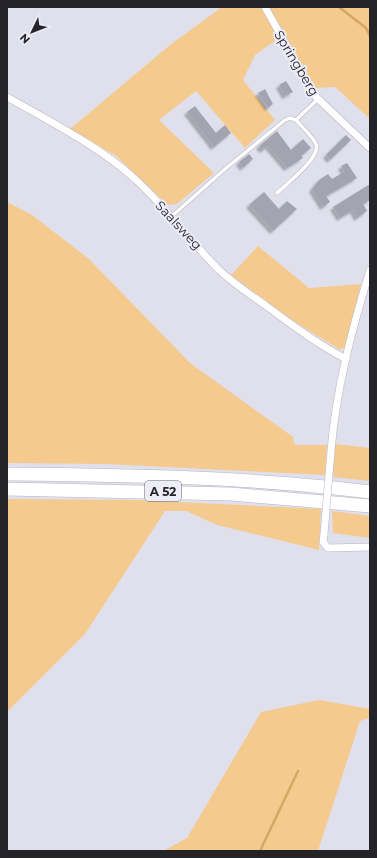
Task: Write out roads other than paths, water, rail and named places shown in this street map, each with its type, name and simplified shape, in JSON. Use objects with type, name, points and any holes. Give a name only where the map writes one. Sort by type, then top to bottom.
[{"type":"highway","name":"A 52","points":[[7,474],[142,476],[232,480],[319,486],[370,492]]},
{"type":"highway","name":"A 52","points":[[7,489],[231,494],[370,506]]},
{"type":"street","name":"Springberg","points":[[265,7],[310,88],[318,99],[370,148]]},
{"type":"street","name":"Saalsweg","points":[[7,97],[97,149],[113,161],[135,179],[172,216],[219,270],[233,282],[287,322],[346,357]]},
{"type":"street","points":[[370,270],[346,357],[334,412],[323,542],[328,548],[370,547]]},
{"type":"lane","points":[[296,120],[318,99]]},
{"type":"lane","points":[[172,216],[225,169],[285,120],[290,118],[296,120],[315,144],[316,153],[309,163],[277,193]]},
{"type":"waterway","points":[[339,7],[366,28],[370,36]]},
{"type":"waterway","points":[[260,851],[298,771]]}]
